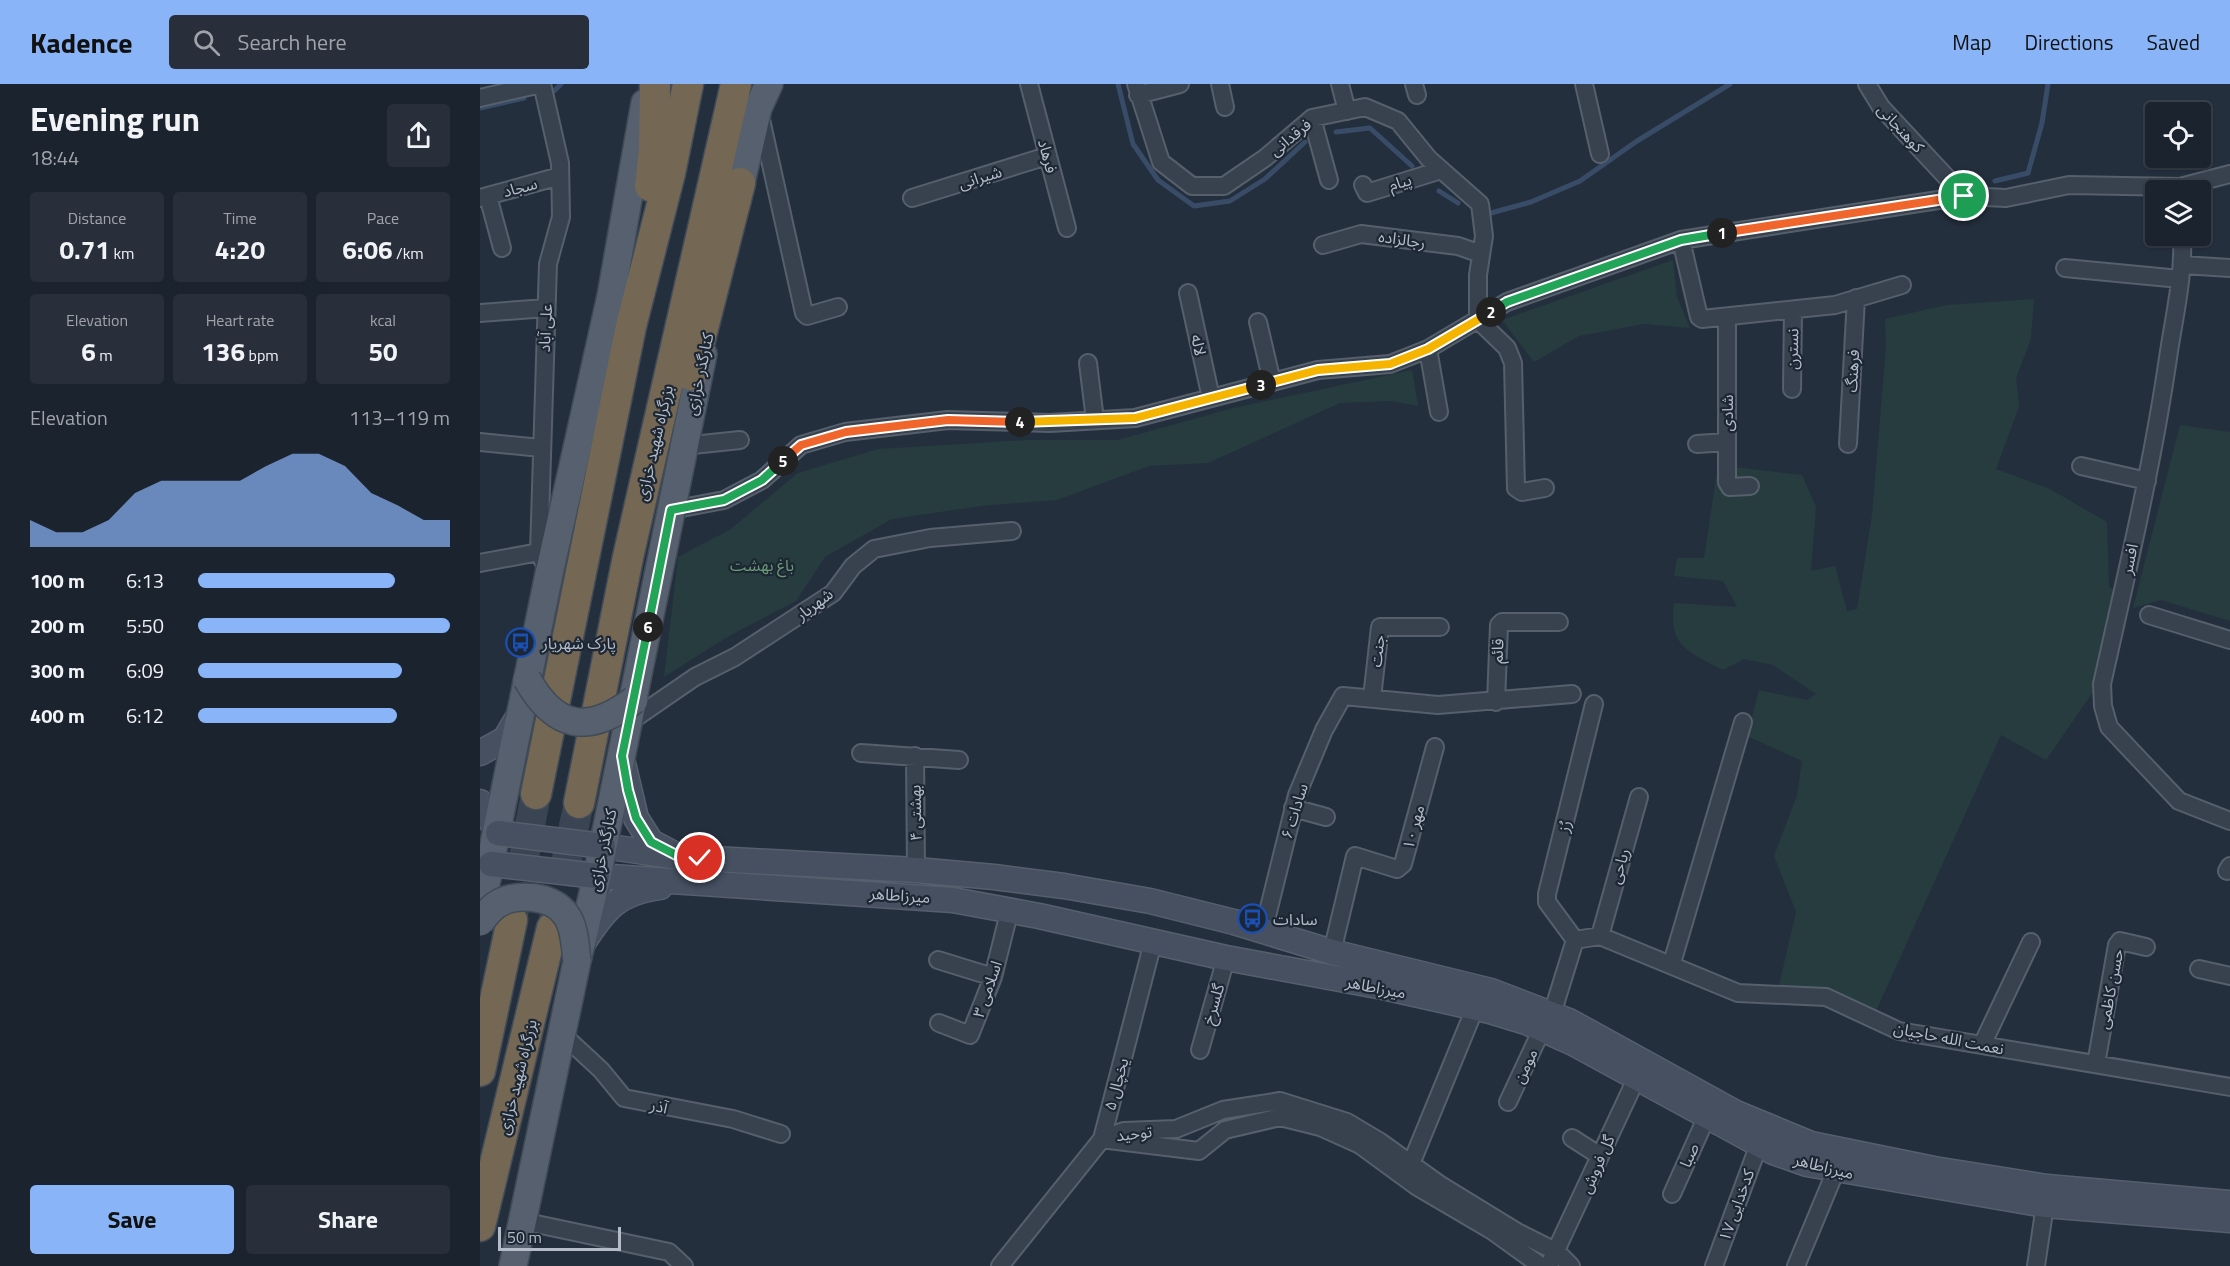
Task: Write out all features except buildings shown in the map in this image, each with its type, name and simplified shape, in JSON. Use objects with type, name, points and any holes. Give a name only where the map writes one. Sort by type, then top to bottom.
[{"type":"highway","points":[[631,326],[654,151],[655,84]]},
{"type":"highway","points":[[536,794],[631,326],[670,173],[688,84]]},
{"type":"highway","name":"بزرگراه شهید خرازی","points":[[579,803],[628,557],[736,84]]},
{"type":"highway","points":[[601,701],[620,651],[740,183]]},
{"type":"highway","points":[[480,1071],[512,920]]},
{"type":"highway","name":"بزرگراه شهید خرازی","points":[[480,1226],[552,928]]},
{"type":"main road","points":[[480,913],[486,838],[527,679],[544,563],[611,296],[647,84]]},
{"type":"main road","name":"کنارگذر خرازی","points":[[513,1266],[622,756],[683,446],[740,183],[764,92]]},
{"type":"main road","points":[[527,679],[537,698],[550,709],[576,723],[600,721],[631,711]]},
{"type":"main road","points":[[480,753],[506,739],[519,714]]},
{"type":"main road","points":[[622,756],[636,818],[651,842],[680,857]]},
{"type":"main road","name":"میرزاطاهر","points":[[486,838],[603,846],[680,857],[916,870],[1064,886],[1150,901],[1234,922],[1332,952],[1481,988],[1547,1022],[1637,1077],[1707,1116],[1759,1144],[1807,1164],[2045,1205],[2230,1220]]},
{"type":"main road","name":"میرزاطاهر","points":[[486,838],[597,876],[901,894],[1010,909],[1226,958],[1383,987],[1547,1022],[1633,1055],[1736,1113],[1811,1144],[1934,1169],[2047,1187],[2230,1203]]},
{"type":"main road","points":[[579,954],[597,922],[618,899],[643,890],[693,883]]},
{"type":"main road","points":[[1060,921],[1053,908],[1055,898],[1064,886]]},
{"type":"main road","points":[[480,922],[495,905],[506,900],[524,897],[548,901],[564,912],[568,918],[579,954]]},
{"type":"main road","points":[[1226,958],[1235,944],[1234,922]]},
{"type":"street","points":[[480,98],[542,84]]},
{"type":"street","name":"علی آباد","points":[[542,84],[560,164],[561,217],[548,264],[541,448],[544,563]]},
{"type":"street","name":"فرهاد","points":[[1029,84],[1067,228]]},
{"type":"street","points":[[1137,90],[1180,84]]},
{"type":"street","points":[[1220,84],[1226,107]]},
{"type":"street","points":[[1340,84],[1347,111]]},
{"type":"street","points":[[1584,84],[1600,153]]},
{"type":"street","name":"کوهنجانی","points":[[1867,84],[1881,107],[1964,196]]},
{"type":"street","name":"فرقدانی","points":[[1137,90],[1161,162],[1192,186],[1224,186],[1265,158],[1312,118],[1365,107],[1398,121],[1441,170],[1480,204],[1484,236],[1481,254]]},
{"type":"street","points":[[764,92],[804,313],[807,316],[838,307]]},
{"type":"street","points":[[1312,118],[1329,180]]},
{"type":"street","name":"شیرانی","points":[[912,198],[1047,156]]},
{"type":"street","name":"پیام","points":[[1363,185],[1367,193],[1441,170]]},
{"type":"street","points":[[2210,180],[2230,174]]},
{"type":"street","name":"سجاد","points":[[484,197],[560,176]]},
{"type":"street","points":[[671,510],[724,500],[762,480],[801,445],[846,432],[948,420],[1050,423],[1135,418],[1318,370],[1390,364],[1428,349],[1507,302],[1681,240],[1964,196],[2006,198],[2069,185],[2145,188]]},
{"type":"street","points":[[484,197],[502,248]]},
{"type":"street","name":"رجالزاده","points":[[1323,244],[1361,234],[1458,246],[1481,254]]},
{"type":"street","points":[[1681,240],[1699,317],[1707,320],[1834,304],[1902,285]]},
{"type":"street","name":"افسر","points":[[2182,246],[2181,272],[2147,481],[2102,684],[2103,706],[2109,727],[2179,801],[2230,820]]},
{"type":"street","points":[[1481,254],[1478,274],[1478,320],[1507,348],[1514,363],[1516,488],[1522,492],[1545,488]]},
{"type":"street","points":[[2065,268],[2181,272],[2230,268]]},
{"type":"street","name":"لاله","points":[[1188,293],[1210,398]]},
{"type":"street","name":"فرهنگ","points":[[1848,444],[1856,298]]},
{"type":"street","points":[[480,314],[546,308]]},
{"type":"street","name":"نسترن","points":[[1792,389],[1793,310]]},
{"type":"street","name":"شادی","points":[[1727,317],[1727,485],[1750,486]]},
{"type":"street","points":[[1258,322],[1272,382]]},
{"type":"street","points":[[1428,349],[1439,412]]},
{"type":"street","points":[[1088,363],[1095,420]]},
{"type":"street","points":[[683,446],[740,440]]},
{"type":"street","points":[[480,442],[541,448]]},
{"type":"street","points":[[1697,444],[1727,442]]},
{"type":"street","points":[[2081,466],[2147,481]]},
{"type":"street","name":"شهریار","points":[[631,711],[735,657],[832,593],[853,566],[873,549],[930,538],[1012,531]]},
{"type":"street","points":[[480,563],[544,563]]},
{"type":"street","points":[[2149,615],[2230,640]]},
{"type":"street","name":"قائم","points":[[1496,702],[1499,625],[1502,622],[1559,622]]},
{"type":"street","name":"جنت","points":[[1372,698],[1380,627],[1440,627]]},
{"type":"street","points":[[1372,698],[1438,705],[1572,694]]},
{"type":"street","name":"سادات ۶","points":[[1263,932],[1293,808],[1324,730],[1343,696],[1372,698]]},
{"type":"street","name":"رُز","points":[[1575,940],[1547,902],[1547,894],[1594,704]]},
{"type":"street","points":[[1672,963],[1743,722]]},
{"type":"street","name":"مهر ۱۰","points":[[1332,952],[1355,856],[1397,869],[1403,864],[1435,747]]},
{"type":"street","points":[[861,753],[959,760]]},
{"type":"street","name":"بهشتی ۴","points":[[915,756],[916,870]]},
{"type":"street","name":"ریاحی","points":[[1600,936],[1639,797]]},
{"type":"street","points":[[1293,808],[1326,817]]},
{"type":"street","name":"اسلامی ۳","points":[[939,1023],[970,1035],[993,977],[1010,909]]},
{"type":"street","name":"نعمت الله حاجیان","points":[[1575,940],[1600,936],[1672,963],[1738,993],[1826,998],[1899,1031],[2230,1087]]},
{"type":"street","name":"مومن","points":[[1508,1102],[1547,1022],[1575,940]]},
{"type":"street","name":"حسن کاظمی","points":[[2096,1064],[2117,945],[2120,941],[2146,947]]},
{"type":"street","name":"یخچال ۵","points":[[1000,1266],[1102,1139],[1153,942]]},
{"type":"street","points":[[1982,1045],[2031,942]]},
{"type":"street","name":"گلسرخ","points":[[1200,1050],[1226,958]]},
{"type":"street","points":[[938,960],[993,977]]},
{"type":"street","points":[[2199,969],[2230,976]]},
{"type":"street","points":[[1406,1170],[1475,1008]]},
{"type":"street","name":"آذر","points":[[561,1033],[624,1098],[733,1119],[781,1134]]},
{"type":"street","name":"گل فروش","points":[[1552,1259],[1637,1077]]},
{"type":"street","name":"توحید","points":[[1102,1139],[1124,1131],[1176,1130],[1223,1110],[1280,1109],[1347,1122],[1406,1170],[1541,1266]]},
{"type":"street","name":"توحید","points":[[1102,1139],[1199,1151],[1225,1130],[1280,1109]]},
{"type":"street","points":[[1223,1110],[1225,1130]]},
{"type":"street","name":"صبا","points":[[1671,1194],[1707,1116]]},
{"type":"street","points":[[1572,1138],[1600,1156]]},
{"type":"street","name":"کدخدایی ۱۷","points":[[1714,1266],[1759,1144]]},
{"type":"street","name":"توحید","points":[[1406,1170],[1519,1233],[1552,1259],[1571,1266]]},
{"type":"street","points":[[1796,1266],[1836,1170]]},
{"type":"street","points":[[2036,1266],[2045,1205]]},
{"type":"street","points":[[522,1221],[669,1252],[684,1266]]},
{"type":"green space","points":[[1673,260],[1677,297],[1690,328],[1644,324],[1579,336],[1534,362],[1502,320]]},
{"type":"green space","points":[[2034,299],[2031,339],[2016,378],[2019,407],[1996,469],[2050,489],[2107,522],[2109,587],[2116,591],[2095,689],[2046,760],[2001,735],[1876,1011],[1826,989],[1779,985],[1796,912],[1774,856],[1797,795],[1802,761],[1747,736],[1759,690],[1807,700],[1816,694],[1773,665],[1744,659],[1723,670],[1700,658],[1684,646],[1674,630],[1674,603],[1737,607],[1723,581],[1674,576],[1677,558],[1704,558],[1718,465],[1802,475],[1816,507],[1811,571],[1835,566],[1847,611],[1857,609],[1872,515],[1886,346],[1885,319],[1946,305]]},
{"type":"green space","name":"باغ بهشت","points":[[1412,370],[1418,406],[1392,401],[1340,403],[1208,463],[1149,466],[1057,500],[981,506],[892,519],[825,557],[796,601],[729,636],[664,677],[678,557],[731,529],[798,473],[878,449],[1027,440],[1118,440],[1233,408]]},
{"type":"green space","points":[[2180,425],[2230,432],[2230,621],[2161,600],[2133,608]]},
{"type":"waterway","points":[[554,91],[561,84]]},
{"type":"waterway","points":[[1118,84],[1133,144],[1158,180],[1194,206],[1230,201],[1265,179],[1305,142]]},
{"type":"waterway","points":[[1491,213],[1531,202],[1580,181],[1637,141],[1730,84]]},
{"type":"waterway","points":[[1995,181],[2028,173],[2042,123],[2048,84]]},
{"type":"waterway","points":[[480,108],[524,98]]},
{"type":"waterway","points":[[1336,132],[1370,128],[1412,166]]},
{"type":"waterway","points":[[1439,191],[1458,203]]},
{"type":"tunnel","points":[[512,920],[536,794]]},
{"type":"tunnel","points":[[552,928],[579,803]]},
{"type":"place","name":"پارک شهریار","points":[[521,643]]},
{"type":"place","name":"سادات","points":[[1252,919]]},
{"type":"route","points":[[700,858],[680,857],[651,842],[636,818],[622,756],[671,510],[724,500],[762,480],[801,445],[846,432],[948,420],[1050,423],[1135,418],[1318,370],[1390,364],[1428,349],[1507,302],[1681,240],[1964,196]]}]
